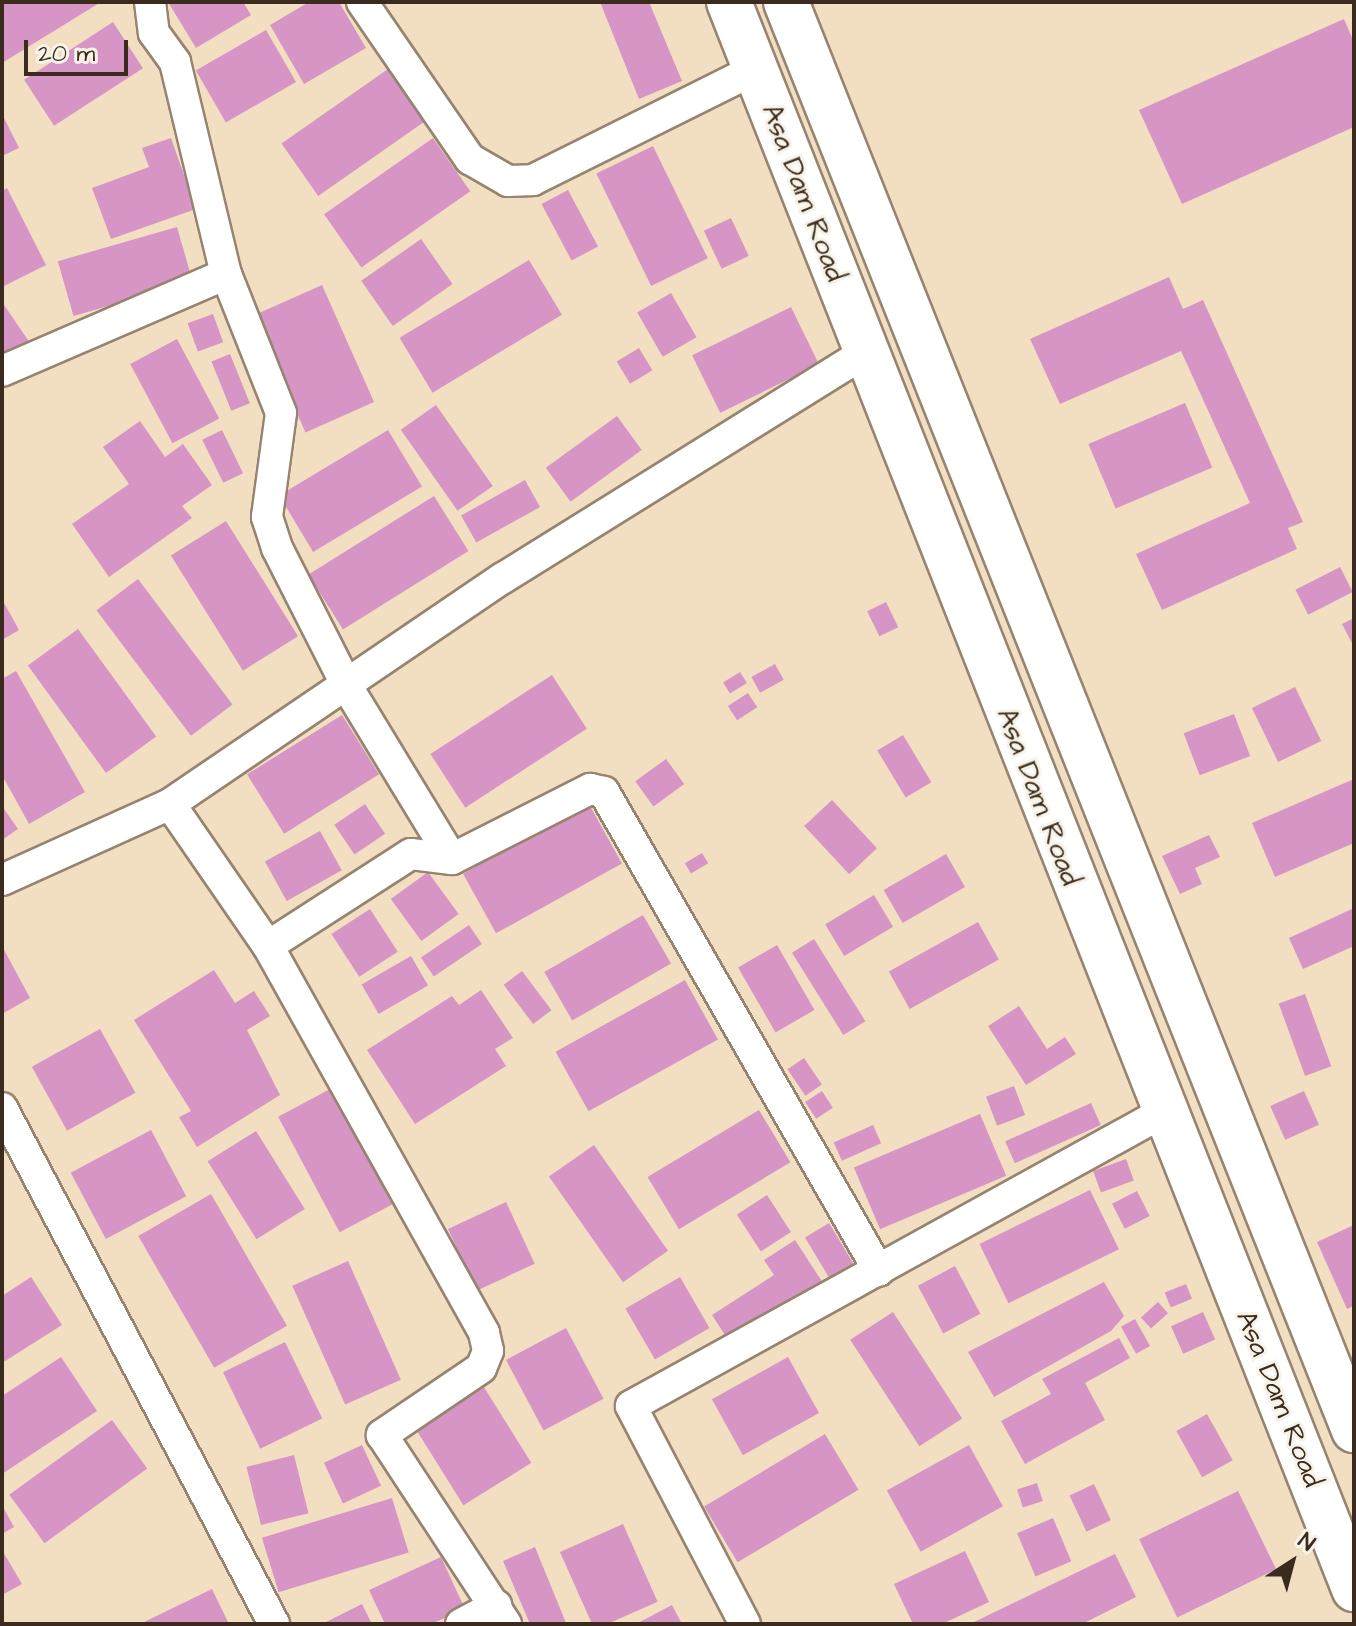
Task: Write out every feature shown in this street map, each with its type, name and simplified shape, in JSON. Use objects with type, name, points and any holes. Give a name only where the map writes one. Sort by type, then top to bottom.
[{"type":"main road","name":"Asa Dam Road","points":[[729,2],[1162,1113],[1282,1404],[1354,1589]]},
{"type":"main road","name":"Asa Dam Road","points":[[786,2],[1354,1430]]},
{"type":"main road","points":[[1282,1404],[1338,1390]]},
{"type":"street","points":[[150,2],[154,33],[175,62],[226,274],[281,413],[283,441],[267,517],[348,688],[452,859]]},
{"type":"street","points":[[362,2],[470,159],[508,181],[533,180],[756,69]]},
{"type":"street","points":[[2,371],[226,274]]},
{"type":"street","points":[[2,880],[170,804],[348,688],[503,578],[864,353]]},
{"type":"street","points":[[268,946],[411,854],[452,859],[590,789],[604,792],[879,1271]]},
{"type":"street","points":[[170,804],[268,946],[484,1333],[488,1351],[481,1368],[382,1435],[501,1614],[461,1624]]},
{"type":"street","points":[[2,1108],[274,1624]]},
{"type":"street","points":[[745,1624],[631,1406],[1162,1113]]},
{"type":"building","points":[[2,2],[101,2],[2,63]]},
{"type":"building","points":[[168,2],[243,2],[251,15],[196,48]]},
{"type":"building","points":[[309,2],[339,2],[366,48],[304,84],[270,25]]},
{"type":"building","points":[[600,2],[649,2],[682,81],[639,99]]},
{"type":"building","points":[[1344,19],[1354,42],[1354,127],[1182,204],[1139,110]]},
{"type":"building","points":[[113,22],[143,68],[54,126],[24,80]]},
{"type":"building","points":[[266,30],[296,82],[226,122],[196,71]]},
{"type":"building","points":[[388,69],[425,121],[318,196],[282,144]]},
{"type":"building","points":[[2,114],[19,148],[2,156]]},
{"type":"building","points":[[171,138],[196,209],[111,239],[92,188],[149,167],[142,148]]},
{"type":"building","points":[[433,138],[470,191],[361,268],[324,214]]},
{"type":"building","points":[[653,146],[708,258],[651,286],[596,174]]},
{"type":"building","points":[[7,188],[46,265],[2,287],[2,191]]},
{"type":"building","points":[[568,190],[598,247],[572,261],[542,204]]},
{"type":"building","points":[[731,218],[749,256],[722,269],[704,231]]},
{"type":"building","points":[[177,227],[193,282],[74,316],[58,261]]},
{"type":"building","points":[[421,239],[453,284],[393,326],[361,281]]},
{"type":"building","points":[[529,260],[562,315],[433,393],[400,338]]},
{"type":"building","points":[[1169,277],[1183,309],[1203,300],[1303,522],[1288,528],[1297,549],[1162,610],[1136,554],[1250,503],[1181,351],[1060,404],[1030,339]]},
{"type":"building","points":[[322,285],[374,402],[306,432],[253,316]]},
{"type":"building","points":[[671,293],[696,337],[663,357],[637,312]]},
{"type":"building","points":[[2,302],[30,343],[2,363]]},
{"type":"building","points":[[791,307],[819,365],[720,413],[692,355]]},
{"type":"building","points":[[213,314],[223,342],[198,351],[188,323]]},
{"type":"building","points":[[177,339],[219,418],[172,443],[130,364]]},
{"type":"building","points":[[639,348],[652,370],[630,384],[617,361]]},
{"type":"building","points":[[230,354],[250,403],[231,411],[211,361]]},
{"type":"building","points":[[1185,403],[1212,467],[1116,508],[1088,444]]},
{"type":"building","points":[[436,405],[493,486],[458,511],[401,430]]},
{"type":"building","points":[[617,416],[642,450],[570,502],[546,468]]},
{"type":"building","points":[[140,421],[165,457],[183,444],[212,485],[182,506],[192,518],[109,577],[72,524],[129,484],[103,447]]},
{"type":"building","points":[[222,430],[243,473],[223,483],[202,440]]},
{"type":"building","points":[[388,430],[422,487],[313,552],[279,495]]},
{"type":"building","points":[[525,480],[540,507],[476,543],[461,515]]},
{"type":"building","points":[[434,496],[468,551],[343,630],[308,574]]},
{"type":"building","points":[[226,521],[298,636],[243,671],[171,555]]},
{"type":"building","points":[[1340,567],[1353,592],[1308,615],[1295,590]]},
{"type":"building","points":[[138,579],[232,704],[191,736],[96,610]]},
{"type":"building","points":[[2,599],[19,630],[2,640]]},
{"type":"building","points":[[886,602],[898,627],[879,636],[867,611]]},
{"type":"building","points":[[1354,618],[1354,647],[1342,624]]},
{"type":"building","points":[[78,629],[156,737],[106,773],[28,665]]},
{"type":"building","points":[[775,664],[784,680],[760,693],[751,677]]},
{"type":"building","points":[[16,671],[85,792],[29,824],[2,775],[2,679]]},
{"type":"building","points":[[740,672],[747,683],[730,694],[723,683]]},
{"type":"building","points":[[552,675],[587,729],[465,808],[430,754]]},
{"type":"building","points":[[1295,687],[1321,741],[1278,762],[1252,708]]},
{"type":"building","points":[[748,693],[757,707],[737,720],[728,706]]},
{"type":"building","points":[[1234,714],[1250,756],[1200,775],[1184,733]]},
{"type":"building","points":[[342,715],[379,774],[284,834],[247,774]]},
{"type":"building","points":[[903,735],[931,782],[906,798],[877,750]]},
{"type":"building","points":[[666,759],[684,784],[653,806],[635,781]]},
{"type":"building","points":[[1354,779],[1354,843],[1275,877],[1252,823]]},
{"type":"building","points":[[832,800],[877,848],[849,874],[804,826]]},
{"type":"building","points":[[365,804],[385,834],[354,855],[334,825]]},
{"type":"building","points":[[589,804],[622,863],[496,933],[463,874]]},
{"type":"building","points":[[2,806],[18,829],[2,840]]},
{"type":"building","points":[[320,831],[342,870],[287,901],[265,862]]},
{"type":"building","points":[[1209,835],[1220,857],[1195,868],[1202,884],[1180,894],[1162,856]]},
{"type":"building","points":[[702,853],[708,863],[691,874],[685,863]]},
{"type":"building","points":[[946,854],[965,887],[903,923],[884,890]]},
{"type":"building","points":[[428,872],[459,914],[421,941],[391,899]]},
{"type":"building","points":[[874,895],[893,927],[844,956],[825,924]]},
{"type":"building","points":[[1354,908],[1354,946],[1303,969],[1289,938]]},
{"type":"building","points":[[370,909],[398,952],[359,977],[331,934]]},
{"type":"building","points":[[643,915],[671,963],[572,1020],[544,972]]},
{"type":"building","points":[[978,922],[999,960],[910,1009],[889,971]]},
{"type":"building","points":[[469,925],[482,944],[434,977],[421,957]]},
{"type":"building","points":[[814,939],[865,1021],[843,1035],[792,953]]},
{"type":"building","points":[[777,945],[815,1010],[776,1032],[738,967]]},
{"type":"building","points":[[2,946],[30,998],[2,1014]]},
{"type":"building","points":[[411,956],[428,985],[379,1014],[362,984]]},
{"type":"building","points":[[214,970],[235,1003],[254,991],[270,1016],[247,1030],[280,1095],[197,1147],[179,1117],[191,1111],[134,1020]]},
{"type":"building","points":[[522,971],[551,1010],[533,1024],[504,985]]},
{"type":"building","points":[[685,980],[718,1039],[589,1111],[556,1052]]},
{"type":"building","points":[[481,990],[513,1038],[495,1049],[506,1066],[415,1124],[367,1050],[452,996],[459,1005]]},
{"type":"building","points":[[1305,994],[1331,1066],[1305,1076],[1279,1004]]},
{"type":"building","points":[[1019,1006],[1047,1049],[1065,1037],[1076,1054],[1026,1085],[988,1026]]},
{"type":"building","points":[[100,1029],[135,1093],[67,1131],[32,1067]]},
{"type":"building","points":[[804,1058],[822,1085],[805,1096],[787,1069]]},
{"type":"building","points":[[1014,1086],[1025,1115],[997,1126],[986,1097]]},
{"type":"building","points":[[332,1088],[394,1204],[340,1232],[278,1117]]},
{"type":"building","points":[[822,1091],[833,1108],[816,1119],[805,1102]]},
{"type":"building","points":[[1304,1091],[1319,1125],[1285,1140],[1270,1106]]},
{"type":"building","points":[[1091,1103],[1101,1125],[1015,1163],[1005,1141]]},
{"type":"building","points":[[759,1110],[790,1162],[679,1229],[648,1177]]},
{"type":"building","points":[[980,1114],[1006,1176],[880,1229],[854,1168]]},
{"type":"building","points":[[873,1125],[881,1143],[842,1161],[834,1142]]},
{"type":"building","points":[[151,1130],[186,1196],[106,1239],[71,1173]]},
{"type":"building","points":[[256,1131],[305,1209],[256,1239],[208,1161]]},
{"type":"building","points":[[594,1145],[668,1251],[623,1282],[549,1177]]},
{"type":"building","points":[[1126,1159],[1134,1181],[1101,1193],[1093,1171]]},
{"type":"building","points":[[1090,1190],[1119,1249],[1008,1303],[979,1244]]},
{"type":"building","points":[[1137,1191],[1150,1216],[1125,1229],[1112,1204]]},
{"type":"building","points":[[211,1194],[287,1326],[214,1368],[138,1236]]},
{"type":"building","points":[[767,1195],[791,1232],[761,1252],[737,1215]]},
{"type":"building","points":[[506,1202],[535,1264],[477,1291],[448,1229]]},
{"type":"building","points":[[829,1223],[853,1263],[829,1278],[805,1237]]},
{"type":"building","points":[[1354,1225],[1354,1306],[1347,1309],[1317,1242]]},
{"type":"building","points":[[795,1240],[823,1283],[730,1343],[712,1315],[774,1275],[764,1260]]},
{"type":"building","points":[[348,1261],[401,1380],[345,1405],[292,1286]]},
{"type":"building","points":[[955,1266],[980,1314],[943,1333],[918,1286]]},
{"type":"building","points":[[31,1277],[62,1325],[2,1363],[2,1296]]},
{"type":"building","points":[[680,1277],[710,1328],[655,1360],[625,1308]]},
{"type":"building","points":[[1104,1282],[1124,1316],[1111,1331],[994,1397],[968,1352]]},
{"type":"building","points":[[1186,1284],[1192,1299],[1171,1307],[1165,1293]]},
{"type":"building","points":[[1158,1302],[1168,1313],[1151,1329],[1141,1317]]},
{"type":"building","points":[[893,1312],[962,1419],[919,1446],[850,1340]]},
{"type":"building","points":[[1203,1312],[1215,1339],[1183,1354],[1171,1326]]},
{"type":"building","points":[[1135,1319],[1150,1346],[1136,1354],[1121,1327]]},
{"type":"building","points":[[566,1328],[604,1399],[544,1431],[506,1360]]},
{"type":"building","points":[[1119,1338],[1130,1358],[1085,1383],[1105,1420],[1025,1464],[1001,1421],[1051,1394],[1042,1379]]},
{"type":"building","points":[[285,1342],[322,1418],[260,1449],[223,1372]]},
{"type":"building","points":[[61,1357],[97,1411],[2,1474],[2,1396]]},
{"type":"building","points":[[788,1357],[819,1413],[743,1455],[712,1399]]},
{"type":"building","points":[[482,1384],[531,1463],[463,1505],[414,1426]]},
{"type":"building","points":[[1207,1414],[1233,1460],[1202,1477],[1176,1431]]},
{"type":"building","points":[[112,1420],[147,1469],[45,1543],[9,1495]]},
{"type":"building","points":[[825,1434],[858,1490],[738,1562],[704,1507]]},
{"type":"building","points":[[362,1445],[381,1486],[343,1504],[324,1463]]},
{"type":"building","points":[[969,1445],[1003,1506],[921,1552],[887,1491]]},
{"type":"building","points":[[294,1455],[309,1513],[261,1525],[246,1467]]},
{"type":"building","points":[[1037,1483],[1043,1501],[1023,1508],[1017,1489]]},
{"type":"building","points":[[1094,1484],[1111,1520],[1086,1532],[1070,1495]]},
{"type":"building","points":[[1238,1491],[1276,1569],[1177,1617],[1139,1539]]},
{"type":"building","points":[[392,1498],[409,1553],[279,1592],[262,1538]]},
{"type":"building","points":[[2,1505],[14,1527],[2,1534]]},
{"type":"building","points":[[1053,1518],[1071,1561],[1035,1577],[1017,1533]]},
{"type":"building","points":[[623,1524],[658,1602],[607,1624],[592,1624],[560,1552]]},
{"type":"building","points":[[535,1547],[564,1624],[530,1624],[503,1561]]},
{"type":"building","points":[[2,1550],[22,1584],[2,1595]]},
{"type":"building","points":[[965,1551],[989,1602],[942,1624],[913,1624],[894,1584]]},
{"type":"building","points":[[1115,1554],[1136,1597],[1082,1624],[970,1624]]},
{"type":"building","points":[[441,1557],[465,1609],[431,1624],[385,1624],[369,1590]]},
{"type":"building","points":[[212,1589],[229,1624],[140,1624]]},
{"type":"building","points":[[362,1604],[372,1624],[322,1624]]},
{"type":"building","points":[[672,1605],[682,1624],[636,1624]]}]
